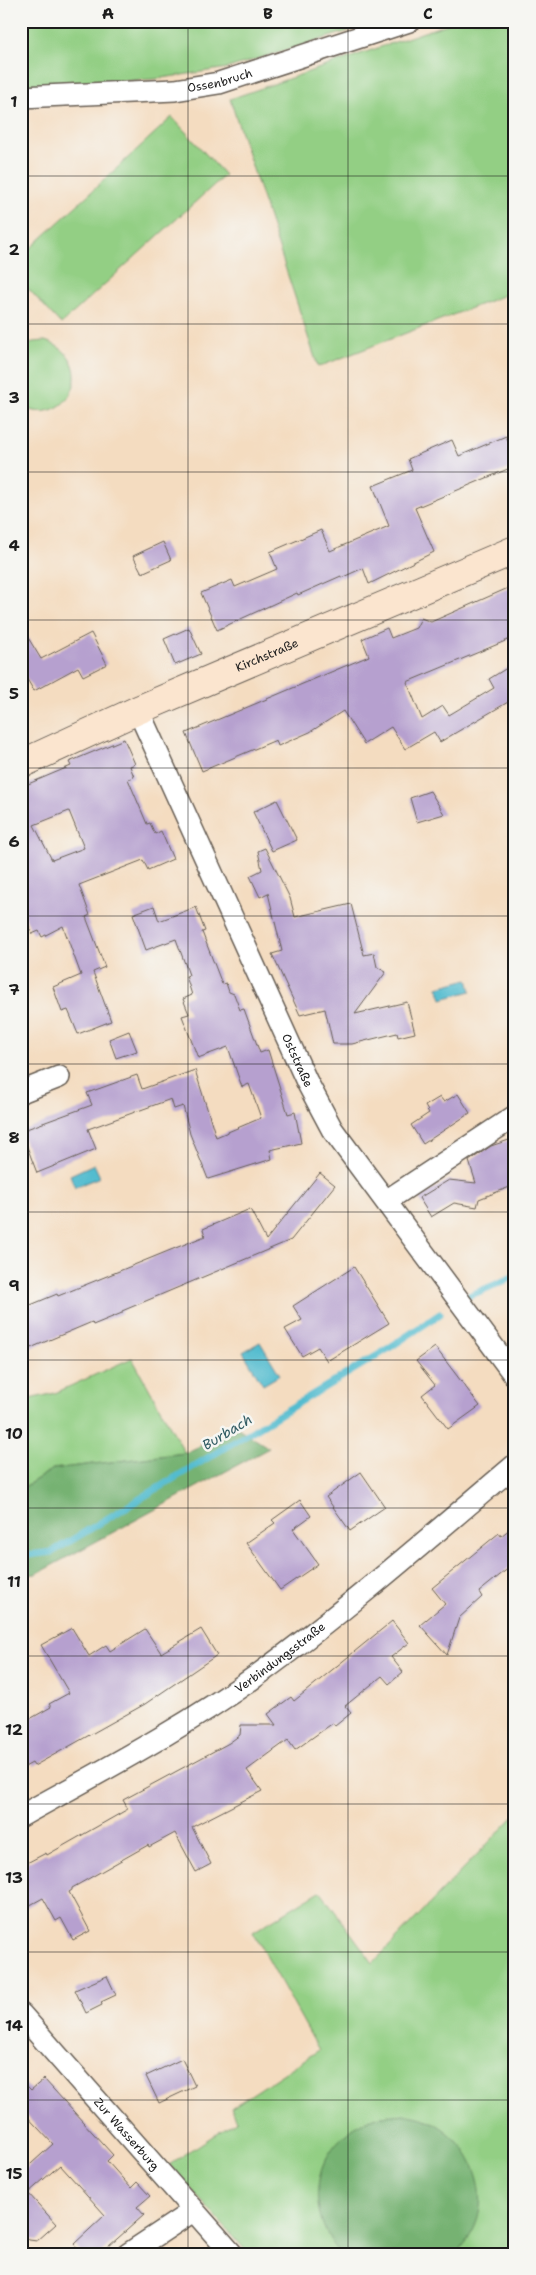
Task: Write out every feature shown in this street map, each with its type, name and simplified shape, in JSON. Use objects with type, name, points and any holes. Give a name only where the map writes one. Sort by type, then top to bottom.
[{"type":"street","name":"Ossenbruch","points":[[21,97],[175,90],[219,83],[409,21]]},
{"type":"street","name":"Kirchstraße","points":[[21,764],[138,710],[515,550]]},
{"type":"street","name":"Oststraße","points":[[138,710],[306,1082],[332,1129],[515,1376]]},
{"type":"street","points":[[21,1092],[59,1077]]},
{"type":"street","points":[[386,1201],[515,1116]]},
{"type":"street","name":"Verbindungsstraße","points":[[21,1816],[149,1745],[258,1674],[352,1602],[515,1465]]},
{"type":"street","name":"Zur Wasserburg","points":[[21,2014],[232,2254]]},
{"type":"street","points":[[128,2254],[193,2211]]},
{"type":"green space","points":[[21,21],[381,21],[228,68],[155,79],[21,87]]},
{"type":"green space","points":[[456,21],[515,21],[515,291],[318,367],[230,99]]},
{"type":"green space","points":[[172,117],[225,175],[61,324],[21,281],[21,257]]},
{"type":"green space","points":[[45,341],[62,350],[72,362],[75,375],[73,389],[66,401],[54,409],[39,411],[21,407],[21,346]]},
{"type":"green space","points":[[132,1358],[185,1453],[53,1469],[21,1489],[21,1401],[55,1393]]},
{"type":"green space","points":[[238,1428],[269,1448],[36,1574],[21,1575],[21,1489],[53,1469],[185,1453]]},
{"type":"green space","points":[[515,1815],[515,2254],[249,2254],[169,2165],[237,2120],[231,2108],[319,2050],[253,1932],[320,1891],[373,1963]]},
{"type":"green space","points":[[404,2114],[427,2120],[445,2130],[458,2142],[468,2156],[476,2172],[480,2188],[480,2206],[476,2223],[467,2241],[456,2254],[341,2254],[328,2235],[320,2216],[318,2195],[320,2175],[327,2157],[339,2140],[356,2127],[377,2117]]},
{"type":"water","points":[[468,979],[471,991],[442,999],[438,987]]},
{"type":"water","points":[[94,1164],[100,1177],[75,1187],[70,1175]]},
{"type":"water","points":[[260,1342],[280,1375],[263,1385],[243,1352]]},
{"type":"building","points":[[506,436],[515,457],[515,466],[415,508],[434,552],[369,584],[363,568],[298,595],[297,593],[217,630],[201,593],[232,580],[235,587],[277,569],[270,552],[321,530],[330,551],[389,526],[373,486],[412,470],[408,459],[452,440],[459,456]]},
{"type":"building","points":[[163,542],[171,560],[142,573],[133,556]]},
{"type":"building","points":[[515,585],[515,637],[407,682],[422,719],[443,706],[449,715],[494,688],[489,679],[515,663],[515,698],[440,742],[434,732],[405,749],[391,727],[364,744],[343,711],[310,732],[278,746],[276,740],[202,771],[186,733],[369,656],[362,639],[387,628],[391,638],[416,628],[421,618],[431,622]]},
{"type":"building","points":[[21,626],[41,659],[91,633],[107,664],[83,676],[78,667],[34,691],[21,669]]},
{"type":"building","points":[[189,628],[201,654],[175,665],[164,639]]},
{"type":"building","points":[[124,739],[135,764],[130,766],[134,777],[128,779],[147,824],[150,823],[155,834],[161,831],[173,859],[148,870],[143,860],[79,885],[90,915],[86,917],[105,967],[93,972],[111,1021],[78,1034],[68,1010],[62,1012],[53,987],[81,975],[63,926],[42,937],[39,931],[32,934],[21,905],[21,787],[71,766],[69,762]],"holes":[[[69,811],[84,848],[52,860],[34,825]]]},
{"type":"building","points":[[430,791],[444,814],[417,822],[410,798]]},
{"type":"building","points":[[277,800],[297,840],[272,851],[253,812]]},
{"type":"building","points":[[265,848],[290,898],[295,917],[351,904],[364,955],[374,953],[377,967],[386,972],[355,1014],[407,1002],[415,1033],[398,1037],[397,1033],[352,1044],[333,1044],[325,1009],[300,1015],[272,954],[282,951],[268,893],[260,897],[250,876],[262,870],[258,851]]},
{"type":"building","points":[[154,906],[159,921],[196,907],[205,931],[202,932],[222,984],[226,983],[229,992],[234,994],[240,1010],[244,1009],[260,1053],[268,1050],[288,1114],[295,1112],[301,1143],[270,1150],[272,1159],[208,1179],[190,1134],[183,1106],[174,1109],[171,1099],[88,1129],[96,1149],[37,1173],[21,1131],[92,1105],[87,1093],[137,1075],[142,1089],[195,1070],[216,1137],[261,1118],[249,1084],[242,1087],[228,1047],[198,1058],[182,1016],[189,1014],[183,999],[192,995],[186,976],[189,975],[176,939],[146,950],[133,914]]},
{"type":"building","points":[[129,1031],[137,1051],[116,1058],[109,1039]]},
{"type":"building","points":[[458,1094],[470,1113],[423,1144],[411,1125],[429,1113],[425,1106],[440,1097],[444,1102]]},
{"type":"building","points":[[515,1138],[515,1185],[479,1199],[477,1207],[454,1203],[431,1217],[419,1198],[449,1180],[476,1183],[469,1161],[491,1146]]},
{"type":"building","points":[[320,1173],[335,1185],[291,1240],[122,1311],[122,1313],[93,1325],[92,1322],[21,1352],[21,1309],[57,1294],[58,1296],[205,1236],[203,1229],[250,1209],[266,1240]]},
{"type":"building","points":[[354,1267],[389,1323],[327,1361],[318,1347],[302,1356],[285,1329],[302,1320],[293,1306]]},
{"type":"building","points":[[435,1347],[480,1406],[448,1429],[422,1395],[435,1385],[416,1361]]},
{"type":"building","points":[[361,1472],[385,1507],[350,1531],[326,1497]]},
{"type":"building","points":[[300,1500],[311,1516],[293,1529],[318,1564],[280,1590],[246,1543],[275,1523],[272,1520]]},
{"type":"building","points":[[515,1525],[515,1563],[479,1592],[482,1597],[459,1618],[447,1655],[420,1625],[445,1604],[432,1588],[499,1533],[501,1536]]},
{"type":"building","points":[[392,1621],[409,1643],[391,1657],[403,1672],[389,1684],[382,1676],[345,1706],[351,1713],[335,1726],[333,1723],[295,1750],[288,1740],[247,1770],[262,1791],[192,1827],[211,1864],[196,1872],[175,1833],[149,1847],[148,1845],[72,1888],[69,1892],[90,1931],[73,1940],[61,1918],[56,1921],[43,1898],[21,1910],[21,1866],[46,1853],[47,1855],[128,1809],[123,1800],[229,1743],[240,1735],[241,1725],[276,1725],[268,1714],[291,1697],[294,1701]]},
{"type":"building","points":[[72,1628],[89,1656],[106,1645],[110,1651],[145,1629],[161,1653],[201,1629],[217,1655],[145,1704],[34,1766],[32,1763],[21,1769],[21,1724],[51,1707],[49,1704],[69,1693],[41,1645]]},
{"type":"building","points":[[107,1976],[116,1995],[101,2002],[102,2005],[86,2013],[75,1990]]},
{"type":"building","points":[[182,2059],[195,2086],[159,2103],[146,2076]]},
{"type":"building","points":[[44,2079],[113,2155],[107,2161],[131,2188],[137,2182],[150,2196],[137,2207],[144,2215],[100,2254],[83,2254],[74,2244],[105,2215],[60,2165],[28,2193],[56,2224],[37,2241],[29,2240],[21,2232],[21,2173],[53,2144],[21,2110],[21,2080],[31,2090]]},
{"type":"waterway","name":"Burbach","points":[[469,1296],[515,1276]]},
{"type":"waterway","name":"Burbach","points":[[21,1556],[52,1552],[383,1352],[440,1314]]}]
